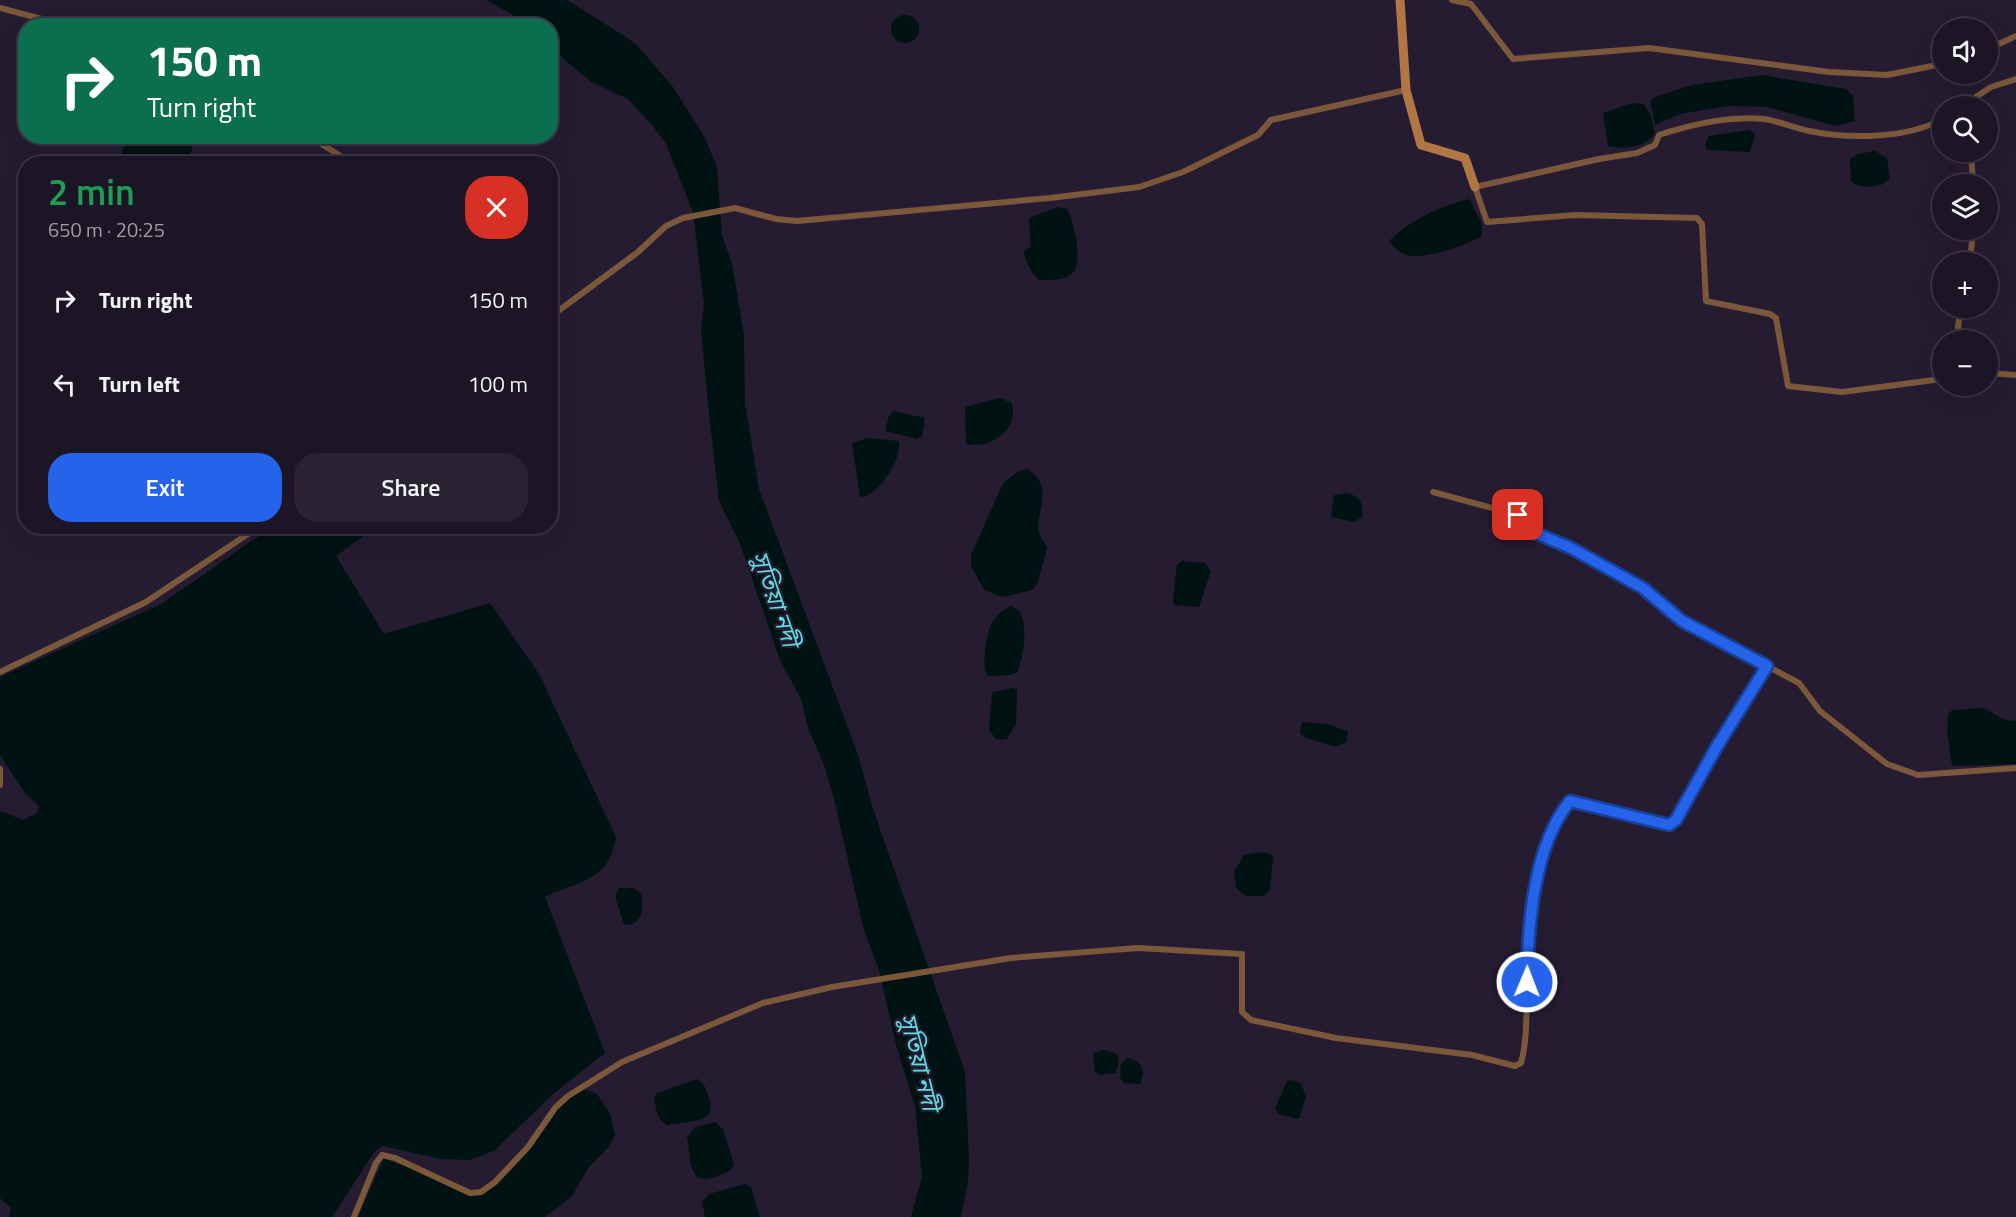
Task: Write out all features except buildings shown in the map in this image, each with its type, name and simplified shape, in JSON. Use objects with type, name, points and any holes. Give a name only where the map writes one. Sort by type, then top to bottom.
[{"type":"street","points":[[1400,0],[1406,90],[1421,145],[1465,158],[1487,222],[1575,215],[1697,218],[1702,224],[1706,301],[1770,314],[1776,318],[1788,386],[1842,392],[1932,380]]},
{"type":"street","points":[[1452,0],[1471,4],[1513,59],[1649,48],[1829,72],[1887,75],[1932,66]]},
{"type":"street","points":[[0,8],[38,18]]},
{"type":"street","points":[[1998,44],[2016,36]]},
{"type":"street","points":[[1978,96],[1991,87],[2016,79]]},
{"type":"street","points":[[558,311],[638,252],[666,226],[683,218],[735,208],[776,219],[797,221],[1050,198],[1139,187],[1183,172],[1258,135],[1271,120],[1406,90]]},
{"type":"street","points":[[1475,187],[1599,159],[1637,153],[1655,145],[1659,135],[1709,120],[1767,119],[1809,131],[1860,136],[1902,134],[1932,123]]},
{"type":"street","points":[[322,144],[340,156]]},
{"type":"street","points":[[1998,374],[2016,375]]},
{"type":"street","points":[[1433,492],[1518,515],[1526,529],[1571,548],[1643,588],[1682,621],[1799,683],[1820,711],[1887,764],[1918,775],[2016,768]]},
{"type":"street","points":[[0,672],[146,602],[248,534]]},
{"type":"street","points":[[354,1217],[376,1163],[382,1155],[386,1154],[432,1174],[456,1188],[470,1193],[481,1192],[495,1182],[528,1147],[555,1108],[568,1096],[622,1062],[763,1004],[832,987],[952,966],[1138,948],[1242,954],[1242,1012],[1251,1020],[1336,1038],[1472,1055],[1515,1066],[1521,1063],[1526,1046],[1528,940],[1534,898],[1543,858],[1561,812],[1570,801],[1669,825],[1676,820],[1716,748],[1767,666]]},
{"type":"street","points":[[0,769],[0,785]]},
{"type":"water","name":"সুতিয়া নদী","points":[[486,0],[567,0],[638,46],[673,87],[704,136],[717,167],[722,236],[732,263],[744,335],[745,403],[759,489],[858,755],[873,809],[965,1072],[969,1159],[968,1182],[961,1217],[911,1217],[922,1177],[915,1106],[896,1045],[879,970],[864,930],[834,799],[824,765],[808,728],[801,699],[780,660],[740,544],[719,501],[701,330],[704,305],[693,212],[666,144],[652,125],[628,99],[591,82],[558,54],[558,18],[518,18]]},
{"type":"water","points":[[905,15],[915,19],[919,29],[915,39],[905,43],[895,39],[891,29],[895,19]]},
{"type":"water","points":[[1762,75],[1846,89],[1853,96],[1855,121],[1836,126],[1767,107],[1730,106],[1680,114],[1655,125],[1650,101],[1655,97],[1692,85]]},
{"type":"water","points":[[1632,103],[1644,104],[1651,116],[1655,134],[1640,145],[1621,148],[1608,146],[1603,113]]},
{"type":"water","points":[[1749,130],[1755,134],[1750,152],[1707,150],[1705,145],[1709,136]]},
{"type":"water","points":[[126,144],[192,144],[192,151],[188,156],[120,156]]},
{"type":"water","points":[[1875,151],[1887,158],[1890,178],[1887,182],[1871,187],[1851,182],[1850,159],[1858,154]]},
{"type":"water","points":[[1469,199],[1481,221],[1482,236],[1475,240],[1455,248],[1421,256],[1402,253],[1389,241],[1407,226],[1426,215]]},
{"type":"water","points":[[1058,207],[1067,209],[1072,223],[1078,252],[1076,269],[1065,278],[1039,280],[1029,267],[1024,251],[1031,246],[1029,218]]},
{"type":"water","points":[[999,398],[1012,403],[1013,412],[1007,429],[1001,436],[985,444],[966,444],[965,407]]},
{"type":"water","points":[[893,411],[925,418],[922,436],[917,439],[885,431],[889,416]]},
{"type":"water","points":[[867,438],[899,441],[899,449],[893,466],[881,484],[867,495],[860,497],[852,443]]},
{"type":"water","points":[[1027,469],[1036,476],[1041,485],[1043,493],[1038,527],[1047,548],[1038,582],[1033,590],[1002,597],[984,590],[971,566],[971,555],[1003,483],[1017,472]]},
{"type":"water","points":[[1347,493],[1358,498],[1362,504],[1362,517],[1354,522],[1331,517],[1334,495]]},
{"type":"water","points":[[262,534],[366,534],[336,556],[384,634],[490,603],[539,674],[616,837],[607,863],[600,871],[591,878],[545,897],[605,1053],[553,1094],[495,1150],[471,1160],[441,1159],[383,1146],[375,1151],[332,1217],[9,1217],[11,1208],[0,1198],[0,811],[23,820],[37,813],[39,806],[25,793],[0,755],[0,677],[161,604]]},
{"type":"water","points":[[1182,561],[1205,563],[1211,571],[1199,607],[1175,605],[1173,601],[1177,564]]},
{"type":"water","points":[[1011,606],[1019,610],[1024,624],[1023,649],[1018,672],[1010,675],[988,676],[984,658],[991,625],[999,614]]},
{"type":"water","points":[[1013,688],[1017,690],[1016,724],[1007,739],[997,740],[989,730],[992,692]]},
{"type":"water","points":[[1982,708],[2001,718],[2016,721],[2016,764],[1952,766],[1947,730],[1948,714],[1952,710]]},
{"type":"water","points":[[1302,722],[1327,724],[1348,731],[1347,742],[1336,747],[1303,737],[1300,732]]},
{"type":"water","points":[[1261,852],[1271,854],[1273,858],[1270,889],[1264,896],[1246,896],[1236,888],[1234,872],[1244,855]]},
{"type":"water","points":[[619,888],[633,888],[641,893],[641,914],[636,922],[625,925],[623,922],[615,896]]},
{"type":"water","points":[[1104,1050],[1116,1053],[1118,1063],[1115,1073],[1100,1075],[1095,1072],[1093,1053]]},
{"type":"water","points":[[1128,1058],[1137,1061],[1142,1067],[1143,1074],[1140,1084],[1124,1083],[1120,1078],[1121,1063]]},
{"type":"water","points":[[697,1079],[702,1083],[709,1098],[711,1106],[709,1113],[692,1122],[668,1125],[664,1123],[658,1114],[654,1097],[657,1093]]},
{"type":"water","points":[[1287,1081],[1301,1083],[1306,1097],[1299,1119],[1279,1114],[1275,1108]]},
{"type":"water","points":[[586,1090],[597,1094],[610,1113],[615,1135],[609,1147],[589,1167],[572,1196],[545,1217],[358,1217],[384,1158],[476,1196],[484,1194],[527,1153],[562,1105],[577,1093]]},
{"type":"water","points":[[715,1122],[723,1129],[734,1165],[723,1174],[705,1179],[699,1178],[692,1168],[687,1137],[695,1127]]},
{"type":"water","points":[[745,1184],[751,1187],[760,1217],[705,1217],[702,1202],[709,1194]]},
{"type":"route","points":[[1518,515],[1526,529],[1571,548],[1643,588],[1682,621],[1767,666],[1716,748],[1676,820],[1669,825],[1570,801],[1561,812],[1543,858],[1534,898],[1528,940],[1527,982]]}]
